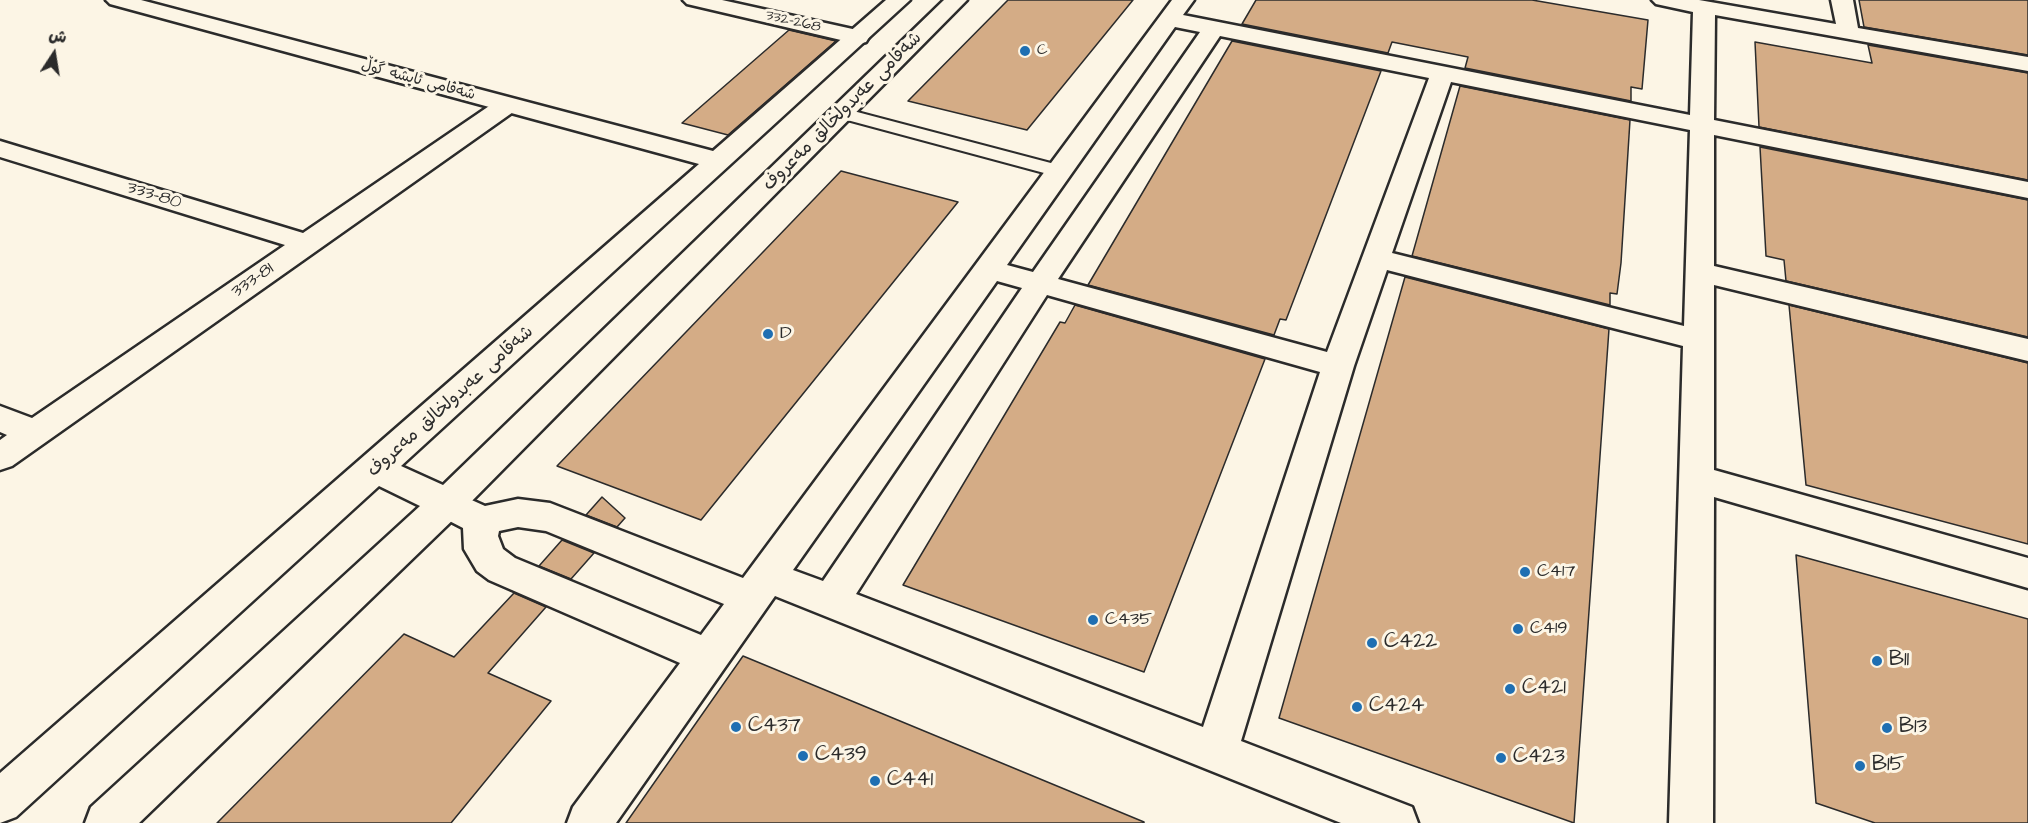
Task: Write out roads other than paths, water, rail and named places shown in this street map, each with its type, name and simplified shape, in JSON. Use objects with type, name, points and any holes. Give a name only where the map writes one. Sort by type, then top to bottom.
[{"type":"street","name":"شەقامی ئایشە گوڵ","points":[[117,0],[719,161]]},
{"type":"street","name":"332-268","points":[[694,0],[858,37]]},
{"type":"street","name":"شەقامی عەبدولخالق مەعروف","points":[[0,802],[376,469],[899,0]]},
{"type":"street","name":"شەقامی عەبدولخالق مەعروف","points":[[107,823],[447,503],[956,0]]},
{"type":"street","points":[[1663,0],[2028,64]]},
{"type":"street","points":[[1842,0],[1848,32]]},
{"type":"street","points":[[1699,820],[1696,479],[1704,7]]},
{"type":"street","points":[[589,823],[1176,10],[1214,28],[2028,190]]},
{"type":"street","points":[[831,601],[1041,282],[1214,28]]},
{"type":"street","points":[[1216,752],[1338,366],[1442,73]]},
{"type":"street","name":"333-81","points":[[0,457],[507,105]]},
{"type":"street","name":"333-80","points":[[0,149],[307,243]]},
{"type":"street","points":[[1376,258],[1699,340]]},
{"type":"street","points":[[988,269],[1338,366]]},
{"type":"street","points":[[1700,272],[2028,350]]},
{"type":"street","points":[[0,418],[34,433]]},
{"type":"street","points":[[376,469],[482,521],[518,513],[550,517],[759,587],[831,601],[1396,823]]},
{"type":"street","points":[[1696,479],[2028,573]]},
{"type":"street","points":[[482,521],[480,536],[482,549],[490,560],[502,569],[709,657]]},
{"type":"lane","points":[[842,113],[1059,171]]},
{"type":"place","name":"C","points":[[1025,51]]},
{"type":"place","name":"D","points":[[768,334]]},
{"type":"place","name":"C417","points":[[1525,572]]},
{"type":"place","name":"C435","points":[[1093,620]]},
{"type":"place","name":"C419","points":[[1518,629]]},
{"type":"place","name":"C422","points":[[1372,643]]},
{"type":"place","name":"B11","points":[[1877,661]]},
{"type":"place","name":"C421","points":[[1510,689]]},
{"type":"place","name":"C424","points":[[1357,707]]},
{"type":"place","name":"C437","points":[[736,727]]},
{"type":"place","name":"B13","points":[[1887,728]]},
{"type":"place","name":"C439","points":[[803,756]]},
{"type":"place","name":"C423","points":[[1501,758]]},
{"type":"place","name":"B15","points":[[1860,766]]},
{"type":"place","name":"C441","points":[[875,781]]}]
